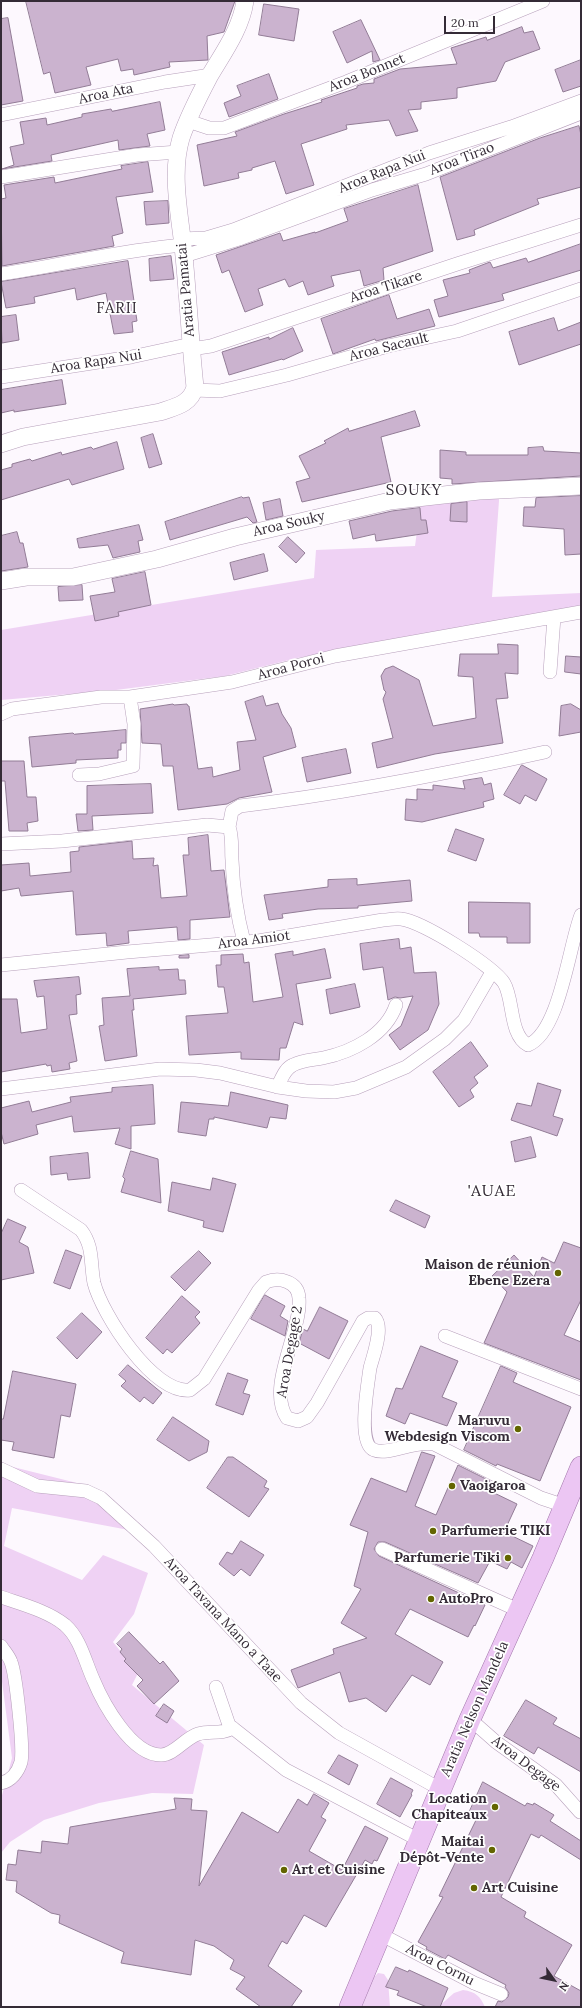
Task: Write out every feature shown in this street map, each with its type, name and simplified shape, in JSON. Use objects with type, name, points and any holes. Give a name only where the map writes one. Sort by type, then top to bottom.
[{"type":"main road","name":"Aratia Nelson Mandela","points":[[350,2007],[440,1789],[581,1467]]},
{"type":"street","name":"Aratia Pamatai","points":[[194,390],[176,179],[178,152],[188,121],[238,24],[245,1]]},
{"type":"street","name":"Aroa Bonnet","points":[[188,121],[209,128],[224,128],[346,82],[543,1]]},
{"type":"street","name":"Aroa Ata","points":[[1,115],[166,82],[211,75]]},
{"type":"street","name":"Aroa Rapa Nui","points":[[1,274],[154,248],[183,247],[233,230],[429,153],[511,127],[581,100]]},
{"type":"street","name":"Aroa Tirao","points":[[183,247],[242,238],[372,190],[426,174],[581,113]]},
{"type":"street","points":[[1,177],[138,155],[178,152]]},
{"type":"street","name":"Aroa Tikare","points":[[191,346],[211,346],[457,264],[581,225]]},
{"type":"street","name":"Aroa Sacault","points":[[194,390],[220,391],[281,377],[388,346],[457,331],[581,289]]},
{"type":"street","name":"Aroa Rapa Nui","points":[[1,377],[191,346]]},
{"type":"street","points":[[1,444],[23,437],[160,412],[187,401],[194,390]]},
{"type":"street","name":"Aroa Souky","points":[[1,581],[26,577],[73,577],[157,558],[248,533],[390,501],[479,491],[581,486]]},
{"type":"street","name":"Aroa Poroi","points":[[1,714],[12,709],[81,700],[130,697],[232,682],[335,656],[581,612]]},
{"type":"street","points":[[550,672],[554,617]]},
{"type":"street","points":[[79,775],[99,774],[133,766],[134,724],[130,697]]},
{"type":"street","points":[[244,942],[238,918],[232,860],[231,832],[229,826],[232,810],[240,806],[277,802],[362,787],[546,752]]},
{"type":"street","points":[[1,844],[62,841],[207,824],[229,826]]},
{"type":"street","name":"Aroa Amiot","points":[[1,965],[244,942],[401,919],[417,924],[450,942],[492,972],[505,984],[513,1018],[524,1043],[528,1045],[533,1043],[541,1035],[550,1021],[566,972],[576,928],[581,915]]},
{"type":"street","points":[[1,1089],[160,1069],[196,1070],[220,1073],[277,1087],[306,1092],[347,1090],[368,1085],[406,1067],[432,1049],[464,1020],[492,972]]},
{"type":"street","points":[[277,1087],[283,1074],[293,1065],[337,1054],[380,1032],[393,1016],[396,1006]]},
{"type":"street","name":"Aroa Degage 2","points":[[22,1190],[81,1230],[88,1239],[91,1249],[94,1283],[102,1305],[130,1348],[146,1367],[162,1381],[174,1388],[190,1390],[204,1379],[259,1290],[266,1282],[282,1280],[293,1286],[300,1298],[285,1367],[281,1394],[281,1405],[287,1418],[298,1421],[307,1417],[317,1404],[363,1321],[368,1318],[375,1318],[378,1322],[378,1336],[370,1368],[365,1421],[366,1441],[370,1448],[375,1451],[385,1452],[419,1443],[434,1444],[541,1498],[565,1506]]},
{"type":"street","points":[[445,1336],[581,1389]]},
{"type":"street","name":"Aroa Tavana Mano a Taae","points":[[1,1469],[37,1486],[86,1491],[101,1498],[154,1546],[300,1703],[339,1733],[440,1789]]},
{"type":"street","points":[[382,1549],[518,1610]]},
{"type":"street","points":[[1,1597],[45,1614],[64,1625],[75,1637],[94,1681],[113,1716],[129,1738],[150,1753],[162,1755],[198,1734],[223,1733],[233,1728]]},
{"type":"street","points":[[1,1646],[11,1662],[22,1743],[21,1762],[15,1774],[8,1781],[1,1783]]},
{"type":"street","points":[[216,1686],[229,1725],[286,1770],[419,1840]]},
{"type":"street","name":"Aroa Degage","points":[[470,1719],[496,1742],[556,1785],[580,1812]]},
{"type":"street","name":"Aroa Cornu","points":[[380,1934],[474,1983],[501,1994]]},
{"type":"shaded area","points":[[500,487],[492,597],[581,593],[581,612],[419,635],[297,658],[225,676],[116,690],[1,700],[1,630],[314,578],[316,550],[415,546],[422,495]]},
{"type":"shaded area","points":[[1,1464],[81,1484],[134,1531],[12,1508],[4,1546],[82,1580],[103,1555],[148,1573],[134,1614],[113,1642],[138,1673],[132,1685],[204,1745],[193,1794],[152,1793],[99,1803],[44,1820],[10,1842],[1,1853],[1,1799],[12,1758],[1,1674]]},
{"type":"shaded area","points":[[378,1973],[384,1974],[388,1980],[390,2007],[362,2007],[373,1978]]},
{"type":"shaded area","points":[[463,1990],[477,1995],[485,2007],[438,2007],[454,1993]]},
{"type":"building","points":[[26,1],[235,1],[224,32],[207,36],[208,60],[169,62],[170,67],[134,75],[133,69],[121,71],[118,59],[86,67],[91,85],[55,93],[50,72],[44,74]]},
{"type":"building","points":[[264,4],[299,9],[294,41],[259,35]]},
{"type":"building","points":[[8,18],[23,101],[1,105],[1,19]]},
{"type":"building","points":[[361,20],[380,60],[373,62],[372,51],[347,63],[333,32]]},
{"type":"building","points":[[522,27],[524,33],[533,31],[540,49],[505,62],[496,81],[457,88],[457,98],[421,102],[421,109],[408,110],[418,131],[396,136],[389,120],[346,125],[347,129],[301,144],[314,185],[286,194],[275,161],[252,168],[252,170],[238,173],[239,178],[204,186],[197,145],[237,136],[235,132],[322,102],[321,100],[357,88],[357,86],[374,83],[374,79],[400,69],[457,64],[451,48],[486,37],[487,40]]},
{"type":"building","points":[[581,60],[581,86],[563,92],[555,70]]},
{"type":"building","points":[[269,74],[278,99],[229,117],[224,103],[241,96],[237,86]]},
{"type":"building","points":[[160,102],[165,130],[147,134],[150,146],[119,150],[118,140],[51,155],[52,161],[2,169],[14,165],[10,147],[24,144],[20,122],[46,118],[47,125],[82,117],[82,114],[111,109],[112,111]]},
{"type":"building","points":[[579,126],[581,135],[581,187],[537,199],[539,204],[474,230],[475,235],[457,240],[440,177],[540,138]]},
{"type":"building","points":[[148,162],[153,192],[116,197],[123,233],[112,236],[114,246],[2,266],[1,199],[6,198],[4,185],[54,177],[55,183],[122,169],[121,166]]},
{"type":"building","points":[[418,185],[433,251],[383,268],[384,280],[364,286],[360,270],[331,276],[334,286],[308,295],[303,281],[289,287],[285,279],[258,289],[263,305],[245,312],[229,270],[222,273],[216,255],[280,233],[283,241],[315,233],[348,221],[344,209]]},
{"type":"building","points":[[168,201],[169,223],[146,225],[144,202]]},
{"type":"building","points":[[581,244],[581,270],[502,294],[504,300],[439,317],[434,300],[448,296],[443,280],[470,273],[469,270],[490,262],[493,268],[526,258],[528,262]]},
{"type":"building","points":[[171,256],[174,279],[150,281],[149,259]]},
{"type":"building","points":[[128,261],[137,321],[132,322],[133,332],[114,334],[106,293],[77,300],[75,288],[34,297],[35,303],[6,308],[1,282]]},
{"type":"building","points":[[389,295],[397,319],[429,309],[435,326],[376,341],[375,339],[333,354],[321,319]]},
{"type":"building","points":[[16,315],[19,340],[2,343],[1,317]]},
{"type":"building","points":[[554,318],[558,331],[581,322],[581,344],[519,365],[509,332]]},
{"type":"building","points":[[293,328],[303,351],[283,360],[282,359],[229,375],[222,352],[269,337],[269,339]]},
{"type":"building","points":[[62,380],[66,404],[1,413],[1,390]]},
{"type":"building","points":[[415,411],[420,426],[381,437],[391,482],[302,502],[296,482],[310,478],[299,456],[326,443],[324,441],[348,428],[349,431]]},
{"type":"building","points":[[153,434],[162,464],[149,468],[141,438]]},
{"type":"building","points":[[117,442],[124,469],[72,485],[69,479],[1,500],[1,470],[12,467],[12,464],[30,459],[32,461],[61,452],[62,455],[91,447],[93,449]]},
{"type":"building","points":[[543,447],[544,451],[581,453],[581,476],[452,484],[452,479],[440,478],[440,450],[466,452],[466,455],[528,455],[528,448]]},
{"type":"building","points":[[581,496],[581,554],[565,555],[564,529],[523,526],[524,507],[535,507],[536,498]]},
{"type":"building","points":[[242,497],[249,497],[257,522],[253,523],[247,517],[170,540],[165,522]]},
{"type":"building","points":[[280,499],[283,516],[266,520],[263,503]]},
{"type":"building","points":[[467,502],[467,522],[450,521],[451,504]]},
{"type":"building","points":[[420,508],[421,520],[426,520],[428,533],[376,541],[375,534],[353,539],[349,521],[392,511]]},
{"type":"building","points":[[139,525],[143,540],[138,541],[140,552],[113,558],[108,545],[79,548],[77,539]]},
{"type":"building","points":[[17,532],[20,543],[23,543],[28,567],[1,571],[1,536]]},
{"type":"building","points":[[288,537],[305,553],[296,563],[279,547]]},
{"type":"building","points":[[264,554],[268,571],[234,580],[230,563]]},
{"type":"building","points":[[145,572],[151,605],[118,612],[119,616],[95,621],[90,596],[115,592],[112,579]]},
{"type":"building","points":[[82,585],[83,600],[59,601],[58,587]]},
{"type":"building","points":[[498,644],[518,645],[518,674],[505,673],[508,698],[496,699],[503,743],[435,754],[377,768],[372,743],[393,738],[383,699],[386,692],[384,690],[381,676],[385,669],[393,666],[419,680],[433,726],[476,718],[473,677],[458,676],[460,654],[498,654]]},
{"type":"building","points":[[566,656],[581,657],[581,674],[565,672]]},
{"type":"building","points":[[263,696],[266,706],[278,703],[282,714],[291,728],[296,747],[263,757],[272,792],[239,798],[227,804],[178,810],[173,766],[163,766],[161,744],[142,743],[140,709],[173,704],[187,704],[189,706],[198,769],[212,767],[213,777],[240,770],[237,742],[256,740],[245,702]]},
{"type":"building","points":[[571,704],[581,710],[581,732],[559,736],[561,706]]},
{"type":"building","points":[[126,730],[126,743],[121,743],[121,750],[118,750],[118,758],[76,760],[76,763],[32,767],[29,737]]},
{"type":"building","points":[[346,749],[351,773],[307,782],[302,758]]},
{"type":"building","points":[[1,761],[24,761],[27,797],[36,797],[38,821],[27,823],[28,831],[9,831],[5,781],[1,781]]},
{"type":"building","points":[[522,765],[547,779],[536,801],[525,795],[520,804],[504,795]]},
{"type":"building","points":[[482,778],[484,785],[491,783],[494,799],[483,802],[484,807],[422,822],[405,820],[406,799],[417,800],[417,789],[433,790],[433,785],[465,789],[463,781]]},
{"type":"building","points":[[151,784],[153,813],[92,816],[93,830],[78,831],[76,814],[87,814],[87,786]]},
{"type":"building","points":[[456,829],[484,839],[476,861],[448,851]]},
{"type":"building","points":[[208,835],[211,871],[224,870],[230,917],[190,920],[190,939],[178,940],[177,927],[128,931],[129,943],[107,946],[106,933],[76,935],[73,891],[21,896],[19,888],[1,891],[1,865],[29,863],[30,876],[71,872],[70,852],[79,851],[79,847],[132,841],[133,859],[154,858],[153,866],[158,865],[161,898],[187,896],[183,855],[189,855],[188,838]]},
{"type":"building","points":[[357,879],[357,885],[410,880],[412,901],[358,906],[358,908],[318,909],[282,914],[283,918],[269,920],[264,895],[328,887],[328,880]]},
{"type":"building","points":[[469,902],[530,903],[530,943],[507,943],[507,937],[480,937],[479,933],[469,933]]},
{"type":"building","points":[[399,939],[400,949],[411,947],[414,973],[436,972],[439,1004],[428,1030],[400,1050],[389,1035],[401,1026],[413,996],[400,998],[395,997],[388,1000],[383,967],[363,970],[360,944]]},
{"type":"building","points":[[325,949],[331,978],[296,984],[303,1025],[294,1022],[286,1048],[280,1048],[279,1060],[241,1059],[241,1052],[189,1055],[186,1016],[228,1013],[224,987],[218,987],[216,965],[221,965],[221,955],[243,954],[244,963],[249,962],[253,1002],[283,997],[275,954],[293,951],[293,955]]},
{"type":"building","points":[[189,955],[189,958],[179,958],[179,956]]},
{"type":"building","points":[[159,967],[159,970],[178,969],[179,980],[185,980],[186,994],[133,999],[134,1010],[132,1010],[137,1056],[105,1061],[99,1026],[104,1025],[102,998],[130,996],[127,969]]},
{"type":"building","points":[[79,977],[81,994],[76,995],[77,1014],[69,1015],[77,1061],[69,1063],[70,1069],[52,1072],[51,1065],[47,1066],[46,1064],[1,1072],[1,999],[17,999],[21,1033],[47,1029],[44,996],[37,997],[34,981]]},
{"type":"building","points":[[355,984],[360,1007],[330,1014],[326,990]]},
{"type":"building","points":[[471,1042],[488,1066],[474,1077],[478,1083],[470,1090],[474,1097],[459,1107],[433,1072]]},
{"type":"building","points":[[538,1083],[561,1090],[553,1116],[563,1119],[557,1136],[511,1120],[517,1103],[531,1106]]},
{"type":"building","points":[[153,1085],[155,1124],[131,1126],[131,1149],[115,1144],[120,1128],[74,1132],[72,1116],[36,1125],[38,1134],[4,1144],[1,1132],[1,1108],[29,1101],[32,1112],[71,1102],[70,1097],[112,1092],[112,1088]]},
{"type":"building","points":[[231,1092],[288,1105],[286,1119],[270,1117],[267,1128],[214,1117],[214,1119],[209,1119],[206,1136],[178,1132],[181,1102],[228,1106]]},
{"type":"building","points":[[531,1137],[536,1157],[515,1162],[511,1142]]},
{"type":"building","points":[[131,1151],[158,1159],[161,1203],[121,1192],[125,1179],[123,1177]]},
{"type":"building","points":[[88,1153],[90,1178],[68,1180],[67,1173],[51,1175],[50,1157]]},
{"type":"building","points":[[213,1178],[236,1184],[223,1232],[203,1227],[204,1221],[168,1211],[172,1182],[210,1190]]},
{"type":"building","points":[[396,1200],[430,1216],[425,1228],[390,1211]]},
{"type":"building","points":[[8,1219],[26,1227],[19,1242],[28,1247],[34,1273],[1,1280],[1,1234]]},
{"type":"building","points":[[564,1242],[581,1248],[581,1300],[564,1335],[581,1342],[581,1380],[484,1343],[507,1292],[492,1276],[514,1255],[534,1277],[542,1257],[554,1263]]},
{"type":"building","points":[[66,1250],[82,1256],[70,1289],[54,1283]]},
{"type":"building","points":[[199,1251],[211,1263],[185,1291],[171,1277]]},
{"type":"building","points":[[265,1295],[285,1306],[280,1316],[288,1321],[285,1336],[251,1319]]},
{"type":"building","points":[[182,1296],[200,1312],[195,1317],[200,1323],[172,1353],[167,1349],[163,1354],[146,1338]]},
{"type":"building","points":[[320,1307],[348,1321],[329,1359],[299,1343],[303,1329],[307,1331]]},
{"type":"building","points":[[82,1313],[102,1332],[77,1359],[57,1338]]},
{"type":"building","points":[[421,1346],[458,1361],[442,1397],[457,1403],[447,1426],[410,1413],[405,1424],[386,1416],[396,1388],[402,1389]]},
{"type":"building","points":[[128,1365],[162,1393],[153,1404],[144,1397],[140,1402],[121,1386],[126,1381],[119,1375]]},
{"type":"building","name":"Maruvu Webdesign Viscom","points":[[501,1366],[517,1373],[513,1382],[571,1407],[540,1481],[497,1464],[496,1466],[464,1450]]},
{"type":"building","points":[[13,1371],[76,1384],[70,1417],[61,1415],[54,1458],[12,1450],[14,1442],[1,1440],[1,1419],[3,1419]]},
{"type":"building","points":[[228,1373],[248,1380],[243,1393],[250,1395],[243,1415],[216,1405]]},
{"type":"building","points":[[173,1417],[209,1441],[207,1452],[189,1461],[157,1440]]},
{"type":"building","points":[[422,1452],[435,1456],[415,1506],[436,1515],[458,1465],[490,1481],[486,1489],[517,1504],[504,1532],[533,1546],[522,1568],[511,1562],[507,1569],[490,1561],[478,1583],[385,1542],[378,1542],[374,1549],[379,1556],[485,1605],[475,1626],[474,1625],[468,1637],[410,1609],[395,1634],[443,1662],[430,1685],[412,1675],[386,1712],[366,1698],[349,1702],[340,1672],[298,1688],[291,1670],[334,1654],[333,1649],[367,1638],[341,1623],[361,1589],[354,1586],[368,1532],[350,1525],[371,1478],[406,1492]]},
{"type":"building","points":[[228,1457],[233,1457],[267,1481],[264,1487],[269,1489],[249,1517],[207,1488]]},
{"type":"building","points":[[241,1541],[264,1555],[250,1576],[241,1569],[234,1576],[219,1564],[227,1552],[232,1554]]},
{"type":"building","points":[[129,1632],[160,1664],[163,1661],[179,1681],[154,1704],[137,1686],[143,1680],[124,1661],[126,1659],[120,1652],[122,1649],[117,1644]]},
{"type":"building","points":[[526,1700],[557,1718],[553,1724],[581,1739],[581,1772],[538,1747],[534,1754],[504,1736]]},
{"type":"building","points":[[164,1704],[174,1711],[167,1723],[156,1716]]},
{"type":"building","points":[[339,1755],[358,1765],[349,1785],[328,1773]]},
{"type":"building","points":[[391,1778],[413,1790],[412,1795],[400,1817],[377,1804]]},
{"type":"building","points":[[483,1782],[525,1806],[527,1803],[533,1805],[534,1803],[554,1815],[550,1821],[581,1841],[581,1860],[541,1835],[539,1838],[531,1834],[501,1897],[526,1912],[524,1917],[572,1945],[554,1976],[581,1991],[581,2007],[495,2007],[498,2001],[502,2002],[508,1997],[509,1993],[505,1987],[506,1985],[448,1955],[445,1959],[426,1949],[427,1947],[418,1942],[443,1897],[439,1896],[477,1818],[469,1813]]},
{"type":"building","points":[[314,1794],[329,1803],[321,1817],[326,1820],[309,1851],[342,1870],[365,1826],[388,1838],[377,1861],[374,1860],[372,1864],[365,1860],[326,1927],[304,1915],[287,1944],[282,1941],[268,1966],[302,1991],[291,2007],[261,2007],[236,1989],[245,1977],[230,1969],[234,1960],[214,1946],[195,1940],[191,1975],[121,1963],[124,1952],[59,1923],[60,1915],[51,1913],[16,1892],[17,1881],[6,1880],[8,1864],[16,1865],[18,1850],[41,1853],[42,1841],[68,1844],[70,1827],[176,1809],[174,1798],[192,1799],[191,1810],[207,1811],[199,1886],[242,1812],[278,1833],[298,1799],[307,1805]]},
{"type":"building","points":[[396,1967],[408,1972],[409,1970],[448,1988],[440,2007],[427,2007],[397,1995],[399,1991],[386,1987]]},
{"type":"place","name":"Maison de réunion Ebene Ezera","points":[[558,1273]]},
{"type":"place","name":"Maruvu Webdesign Viscom","points":[[518,1429]]},
{"type":"place","name":"Vaoigaroa","points":[[452,1486]]},
{"type":"place","name":"Parfumerie TIKI","points":[[433,1531]]},
{"type":"place","name":"Parfumerie Tiki","points":[[508,1558]]},
{"type":"place","name":"AutoPro","points":[[431,1599]]},
{"type":"place","name":"Location Chapiteaux","points":[[495,1807]]},
{"type":"place","name":"Maitai Dépôt-Vente","points":[[492,1850]]},
{"type":"place","name":"Art et Cuisine","points":[[284,1870]]},
{"type":"place","name":"Art Cuisine","points":[[474,1888]]},
{"type":"district","name":"FARII","points":[[117,309]]},
{"type":"district","name":"SOUKY","points":[[414,491]]},
{"type":"district","name":"'AUAE","points":[[492,1191]]}]
